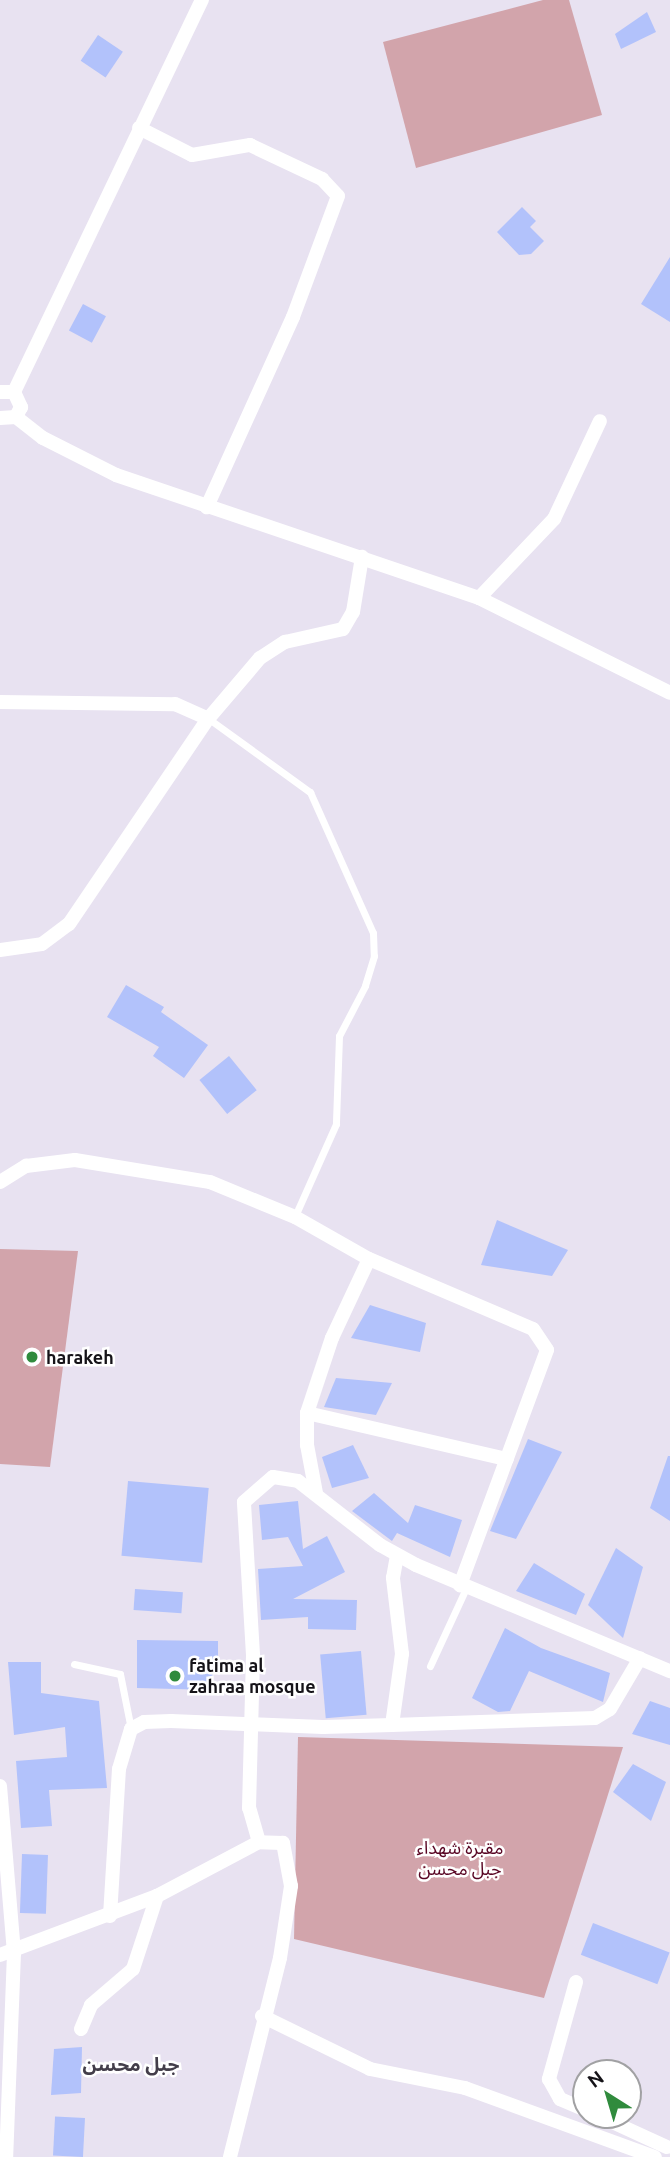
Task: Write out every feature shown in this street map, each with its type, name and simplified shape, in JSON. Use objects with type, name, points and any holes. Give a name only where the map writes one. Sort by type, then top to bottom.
[{"type":"street","points":[[16,417],[21,401],[7,392],[202,0]]},
{"type":"street","points":[[139,128],[192,155],[250,145],[322,179],[338,196],[292,317],[207,507]]},
{"type":"street","points":[[0,418],[16,417],[80,458],[207,507],[478,598],[670,693]]},
{"type":"street","points":[[478,598],[554,519],[600,421]]},
{"type":"street","points":[[0,950],[42,944],[69,924],[208,719],[260,659],[285,642],[343,629],[353,612],[362,557]]},
{"type":"street","points":[[0,705],[175,704],[208,719]]},
{"type":"street","points":[[0,1182],[26,1166],[75,1160],[210,1182],[295,1217],[369,1259],[533,1329],[542,1338],[547,1350],[463,1586]]},
{"type":"street","points":[[316,1493],[307,1445],[307,1413],[332,1338],[369,1259]]},
{"type":"street","points":[[307,1413],[507,1459]]},
{"type":"street","points":[[259,1842],[248,1808],[253,1655],[244,1502],[260,1484],[285,1476],[316,1493],[355,1528],[397,1555],[463,1586],[670,1671]]},
{"type":"street","points":[[392,1725],[402,1654],[393,1578],[397,1555]]},
{"type":"street","points":[[110,1916],[119,1769],[131,1729],[144,1722],[392,1725],[595,1718],[610,1709],[640,1658]]},
{"type":"street","points":[[0,1786],[7,1954],[6,2157]]},
{"type":"street","points":[[7,1954],[157,1896],[259,1842],[284,1843],[292,1886],[280,1958],[262,2016],[230,2157]]},
{"type":"street","points":[[81,2029],[91,2005],[133,1969],[157,1896]]},
{"type":"street","points":[[572,2104],[560,2099],[549,2079],[576,1982]]},
{"type":"street","points":[[262,2016],[299,2030],[370,2069],[465,2088],[655,2157]]},
{"type":"street","points":[[627,2129],[667,2148]]},
{"type":"lane","points":[[208,719],[310,792],[373,933],[373,956],[365,986],[340,1036],[336,1124],[295,1217]]},
{"type":"lane","points":[[430,1666],[463,1586]]},
{"type":"lane","points":[[74,1664],[120,1674],[131,1729]]},
{"type":"green space","points":[[543,0],[569,0],[602,115],[416,168],[383,42]]},
{"type":"green space","name":"harakeh","points":[[0,1249],[78,1251],[50,1467],[0,1464]]},
{"type":"green space","name":"مقبرة شهداء جبل محسن","points":[[298,1737],[623,1747],[544,1998],[294,1939]]},
{"type":"building","points":[[647,12],[656,32],[621,49],[615,34]]},
{"type":"building","points":[[98,35],[123,52],[106,77],[81,61]]},
{"type":"building","points":[[522,207],[536,221],[530,227],[544,241],[531,254],[519,255],[497,232]]},
{"type":"building","points":[[670,257],[670,322],[641,304]]},
{"type":"building","points":[[83,304],[106,316],[92,343],[69,330]]},
{"type":"building","points":[[126,985],[164,1007],[161,1012],[208,1045],[184,1078],[153,1056],[159,1047],[107,1017]]},
{"type":"building","points":[[229,1056],[257,1090],[227,1114],[199,1080]]},
{"type":"building","points":[[497,1220],[568,1250],[552,1276],[481,1265]]},
{"type":"building","points":[[370,1305],[426,1323],[420,1352],[351,1338]]},
{"type":"building","points":[[336,1378],[392,1383],[376,1415],[324,1407]]},
{"type":"building","points":[[528,1439],[562,1452],[516,1539],[490,1531]]},
{"type":"building","points":[[353,1445],[369,1478],[332,1488],[322,1457]]},
{"type":"building","points":[[670,1456],[670,1521],[650,1508]]},
{"type":"building","points":[[128,1481],[209,1488],[202,1563],[121,1556]]},
{"type":"building","points":[[374,1493],[408,1523],[415,1505],[462,1520],[450,1557],[397,1533],[392,1541],[352,1511]]},
{"type":"building","points":[[298,1501],[303,1549],[327,1536],[345,1572],[293,1599],[357,1600],[356,1630],[308,1629],[308,1617],[261,1620],[258,1569],[303,1566],[288,1537],[262,1540],[259,1505]]},
{"type":"building","points":[[616,1548],[643,1567],[623,1638],[588,1605]]},
{"type":"building","points":[[534,1563],[585,1594],[576,1615],[516,1591]]},
{"type":"building","points":[[135,1589],[183,1592],[181,1613],[134,1610]]},
{"type":"building","points":[[505,1628],[541,1648],[610,1673],[603,1702],[529,1671],[510,1711],[498,1712],[472,1698]]},
{"type":"building","name":"fatima al zahraa mosque","points":[[137,1640],[218,1641],[218,1658],[212,1661],[213,1690],[137,1688]]},
{"type":"building","points":[[361,1651],[367,1715],[326,1718],[320,1655]]},
{"type":"building","points":[[8,1662],[41,1662],[41,1693],[99,1701],[107,1788],[49,1790],[52,1826],[21,1828],[16,1761],[67,1757],[65,1727],[14,1735]]},
{"type":"building","points":[[650,1701],[670,1708],[670,1745],[632,1734]]},
{"type":"building","points":[[633,1764],[666,1782],[651,1821],[613,1792]]},
{"type":"building","points":[[22,1854],[48,1855],[46,1914],[20,1913]]},
{"type":"building","points":[[593,1923],[670,1952],[657,1984],[581,1955]]},
{"type":"building","points":[[82,2047],[81,2093],[51,2095],[54,2049]]},
{"type":"building","points":[[55,2116],[85,2118],[83,2157],[53,2155]]},
{"type":"place","name":"harakeh","points":[[32,1357]]},
{"type":"place","name":"fatima al zahraa mosque","points":[[175,1676]]},
{"type":"district","name":"جبل محسن","points":[[131,2065]]}]
